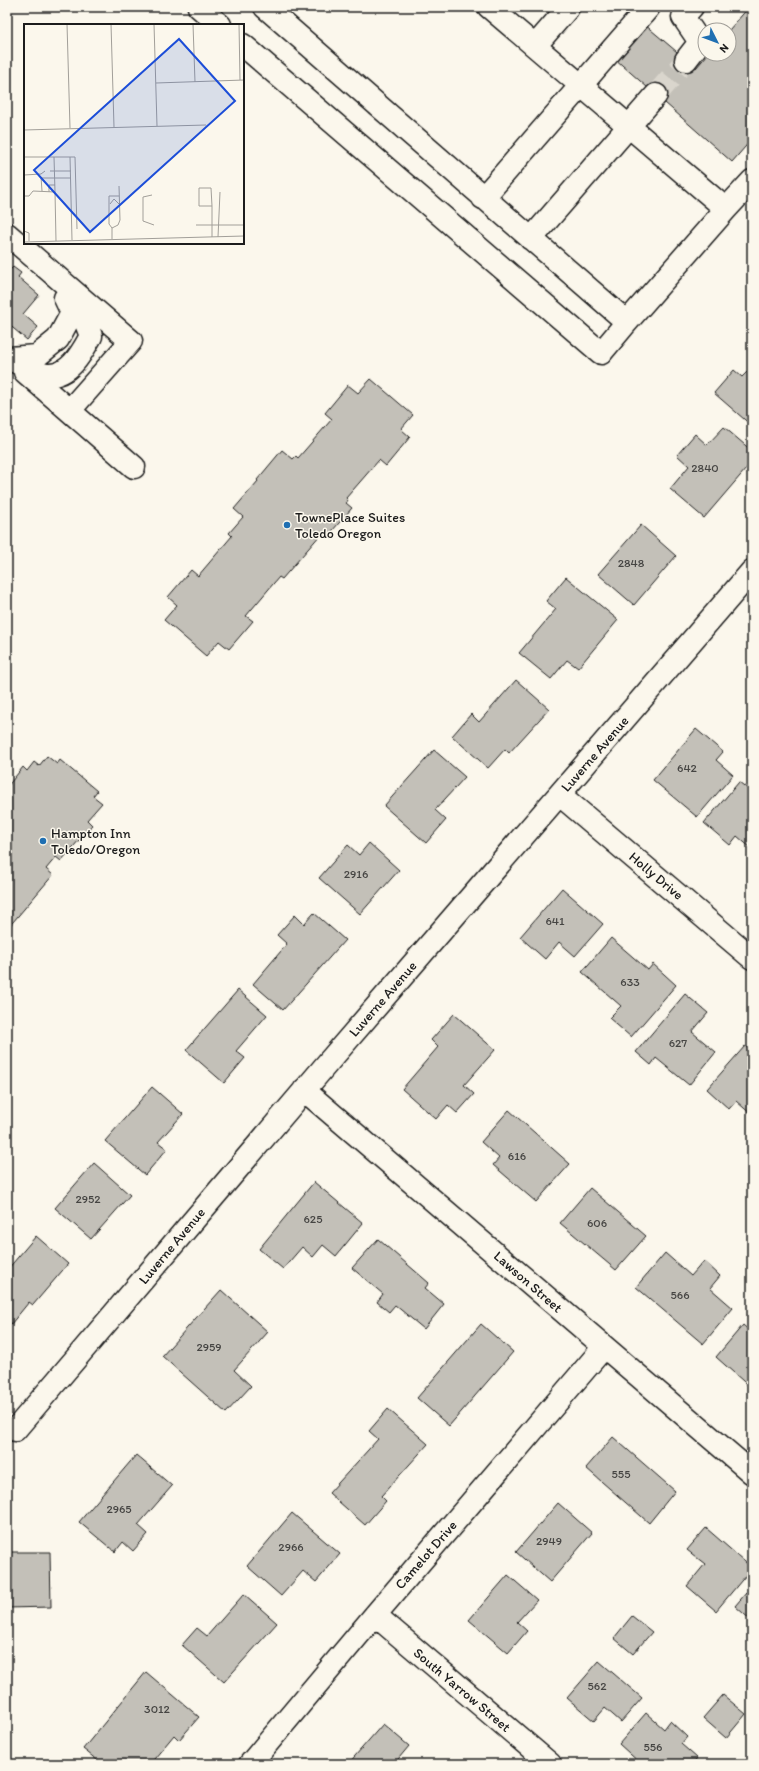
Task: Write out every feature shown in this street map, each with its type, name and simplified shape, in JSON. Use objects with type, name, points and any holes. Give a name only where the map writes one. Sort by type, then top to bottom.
[{"type":"street","points":[[199,7],[219,24]]},
{"type":"street","points":[[265,7],[627,322]]},
{"type":"street","points":[[489,7],[726,209]]},
{"type":"street","points":[[535,46],[568,8],[567,7]]},
{"type":"street","points":[[483,198],[649,7]]},
{"type":"street","points":[[682,10],[700,42],[686,60]]},
{"type":"street","points":[[244,46],[601,353],[752,181]]},
{"type":"street","points":[[531,239],[656,95]]},
{"type":"street","points":[[7,234],[131,341],[70,410]]},
{"type":"street","points":[[7,248],[65,298],[84,318],[91,336],[79,357],[65,371],[48,376],[8,358]]},
{"type":"street","points":[[8,358],[38,356],[58,339],[72,313],[65,298]]},
{"type":"street","points":[[8,358],[70,410],[134,467]]},
{"type":"street","name":"Luverne Avenue","points":[[15,1430],[304,1090],[752,571]]},
{"type":"street","name":"Holly Drive","points":[[560,795],[752,958]]},
{"type":"street","name":"Lawson Street","points":[[304,1090],[752,1473]]},
{"type":"street","name":"Camelot Drive","points":[[250,1764],[374,1615],[604,1347]]},
{"type":"street","name":"South Yarrow Street","points":[[374,1615],[550,1764]]},
{"type":"building","points":[[749,7],[752,7],[752,139],[732,162],[614,58],[644,24],[696,68],[701,62],[737,62],[736,22]]},
{"type":"building","points":[[13,267],[21,273],[18,277],[39,295],[23,314],[38,327],[27,340],[7,323],[7,268],[10,270]]},
{"type":"building","points":[[752,367],[752,426],[714,393],[734,370],[742,377]]},
{"type":"building","name":"TownePlace Suites Toledo Oregon","points":[[371,379],[413,415],[401,429],[410,437],[386,466],[379,460],[346,498],[348,500],[346,503],[352,508],[326,538],[321,534],[282,579],[279,577],[246,616],[253,621],[229,649],[219,641],[206,656],[164,620],[177,605],[168,597],[191,570],[198,576],[232,536],[229,533],[243,517],[234,509],[282,450],[293,459],[296,456],[298,458],[332,419],[325,413],[348,385],[358,393]]},
{"type":"building","points":[[724,427],[752,451],[752,462],[704,518],[670,489],[689,466],[677,455],[695,434],[707,445]]},
{"type":"building","points":[[641,525],[676,556],[634,605],[598,574]]},
{"type":"building","points":[[566,577],[618,620],[578,668],[567,660],[551,679],[519,653],[556,609],[546,601]]},
{"type":"building","points":[[516,680],[549,709],[509,753],[505,749],[488,768],[452,736],[471,714],[479,722]]},
{"type":"building","points":[[696,729],[723,752],[716,760],[733,775],[697,817],[653,780]]},
{"type":"building","points":[[434,750],[465,777],[435,810],[446,820],[426,843],[384,806]]},
{"type":"building","name":"Hampton Inn Toledo/Oregon","points":[[47,756],[57,764],[60,760],[97,791],[93,796],[102,803],[87,820],[92,825],[61,861],[56,857],[46,869],[53,875],[7,929],[7,787],[23,767],[27,771],[34,762],[39,766]]},
{"type":"building","points":[[739,782],[752,792],[752,849],[737,836],[730,845],[704,823]]},
{"type":"building","points":[[369,843],[399,870],[360,914],[319,878],[348,845],[359,855]]},
{"type":"building","points":[[562,888],[603,924],[575,956],[559,942],[545,959],[520,937]]},
{"type":"building","points":[[314,913],[345,940],[283,1010],[253,984],[287,944],[277,935],[295,915],[304,924]]},
{"type":"building","points":[[611,938],[648,970],[653,964],[676,985],[631,1037],[609,1018],[621,1006],[582,972]]},
{"type":"building","points":[[238,990],[267,1015],[236,1051],[245,1058],[224,1083],[186,1050]]},
{"type":"building","points":[[685,994],[708,1013],[692,1032],[716,1052],[689,1085],[656,1058],[651,1065],[636,1052]]},
{"type":"building","points":[[454,1014],[495,1050],[464,1085],[474,1094],[457,1113],[448,1105],[436,1119],[402,1089],[438,1047],[431,1040]]},
{"type":"building","points":[[745,1046],[752,1052],[752,1115],[736,1101],[729,1109],[707,1089]]},
{"type":"building","points":[[152,1087],[183,1114],[158,1142],[167,1149],[145,1175],[105,1141]]},
{"type":"building","points":[[509,1110],[570,1164],[536,1202],[493,1165],[499,1158],[481,1142]]},
{"type":"building","points":[[94,1163],[130,1195],[91,1239],[55,1208]]},
{"type":"building","points":[[314,1182],[363,1223],[336,1256],[323,1245],[313,1257],[302,1247],[283,1269],[259,1249]]},
{"type":"building","points":[[590,1188],[646,1236],[616,1270],[560,1223]]},
{"type":"building","points":[[36,1236],[68,1264],[33,1305],[29,1302],[11,1324],[7,1320],[7,1270]]},
{"type":"building","points":[[378,1239],[429,1283],[425,1288],[444,1304],[424,1329],[395,1305],[389,1312],[377,1302],[383,1294],[352,1268]]},
{"type":"building","points":[[665,1253],[691,1276],[704,1261],[720,1276],[710,1288],[733,1308],[703,1344],[636,1287]]},
{"type":"building","points":[[221,1290],[268,1332],[234,1370],[251,1386],[226,1413],[162,1356]]},
{"type":"building","points":[[481,1324],[513,1352],[449,1426],[417,1398]]},
{"type":"building","points":[[743,1325],[752,1333],[752,1389],[716,1357]]},
{"type":"building","points":[[388,1409],[428,1444],[381,1496],[386,1501],[365,1525],[329,1493],[378,1439],[369,1431]]},
{"type":"building","points":[[613,1437],[675,1491],[649,1523],[586,1468]]},
{"type":"building","points":[[136,1455],[172,1486],[138,1525],[148,1534],[133,1551],[123,1542],[115,1552],[79,1522]]},
{"type":"building","points":[[558,1503],[592,1533],[550,1582],[516,1552]]},
{"type":"building","points":[[292,1513],[340,1554],[316,1582],[303,1571],[281,1596],[247,1566]]},
{"type":"building","points":[[706,1528],[752,1568],[716,1611],[687,1586],[705,1564],[687,1550]]},
{"type":"building","points":[[7,1552],[50,1552],[51,1607],[7,1608]]},
{"type":"building","points":[[508,1575],[537,1600],[517,1622],[527,1631],[508,1653],[469,1620]]},
{"type":"building","points":[[752,1586],[752,1621],[735,1606]]},
{"type":"building","points":[[244,1594],[277,1623],[224,1682],[182,1645],[197,1628],[207,1636]]},
{"type":"building","points":[[632,1616],[652,1632],[633,1654],[614,1638]]},
{"type":"building","points":[[599,1661],[642,1698],[621,1722],[605,1708],[594,1721],[567,1698]]},
{"type":"building","points":[[146,1672],[199,1717],[179,1740],[174,1735],[150,1764],[102,1764],[83,1749]]},
{"type":"building","points":[[723,1695],[746,1714],[726,1738],[703,1718]]},
{"type":"building","points":[[646,1713],[664,1729],[670,1721],[687,1737],[681,1744],[697,1758],[692,1764],[641,1764],[619,1744]]},
{"type":"building","points":[[383,1724],[409,1746],[394,1764],[348,1764]]},
{"type":"tunnel","points":[[656,95],[686,60]]},
{"type":"place","name":"TownePlace Suites Toledo Oregon","points":[[287,525]]},
{"type":"place","name":"Hampton Inn Toledo/Oregon","points":[[43,841]]}]
